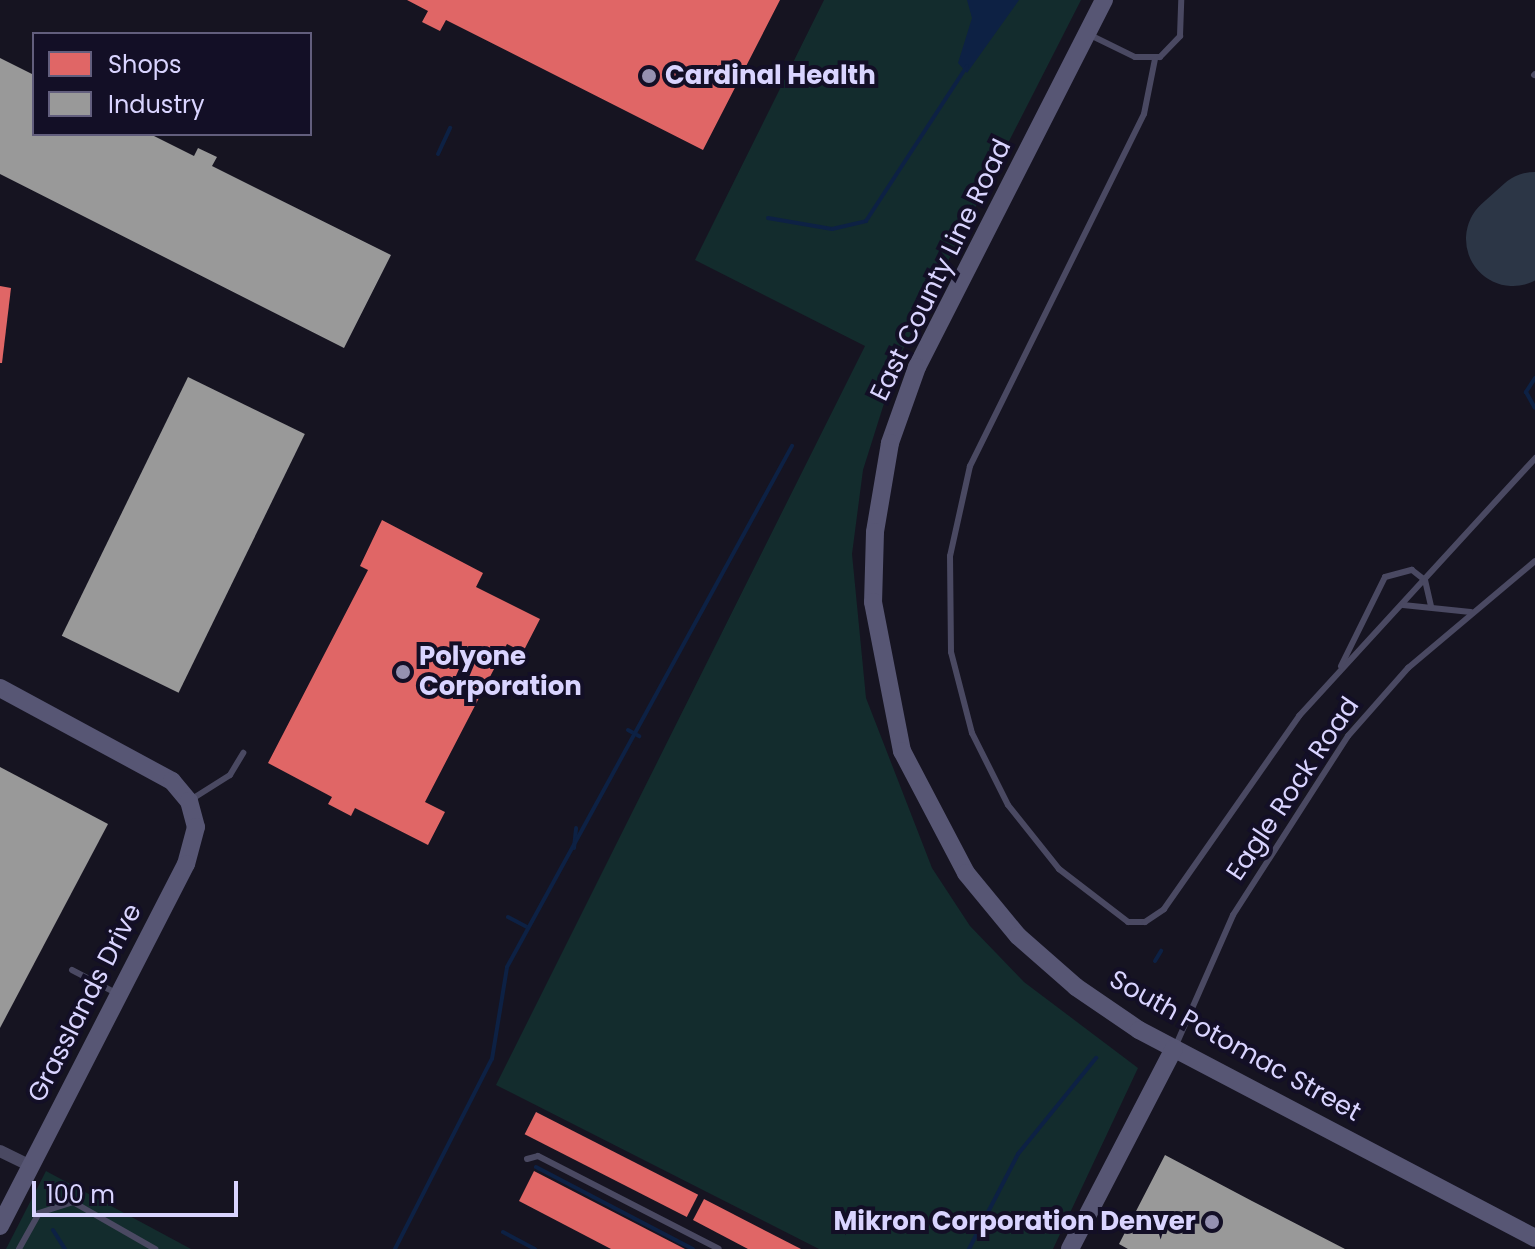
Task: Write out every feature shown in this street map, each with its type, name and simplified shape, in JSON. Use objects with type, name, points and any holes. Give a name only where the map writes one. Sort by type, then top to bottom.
[{"type":"main road","name":"East County Line Road","points":[[892,719],[872,580],[890,443],[923,356],[1104,0]]},
{"type":"main road","points":[[0,688],[165,776],[189,801]]},
{"type":"main road","name":"South Potomac Street","points":[[892,719],[936,824],[999,916],[1076,987],[1174,1048],[1535,1238]]},
{"type":"main road","name":"Grasslands Drive","points":[[0,1226],[191,853],[196,827],[189,801]]},
{"type":"main road","points":[[1070,1249],[1174,1048]]},
{"type":"street","points":[[0,1151],[31,1166]]},
{"type":"lane","points":[[1181,0],[1180,36],[1155,59],[1144,114],[962,491],[947,599],[963,707],[981,756],[1029,836],[1102,906],[1137,923],[1178,892],[1339,669],[1403,605],[1535,458]]},
{"type":"lane","points":[[1087,33],[1155,59]]},
{"type":"lane","name":"Eagle Rock Road","points":[[1174,1048],[1233,915],[1314,785],[1376,702],[1471,612],[1535,561]]},
{"type":"lane","points":[[1339,669],[1376,586],[1402,569],[1425,580]]},
{"type":"lane","points":[[1425,580],[1431,606]]},
{"type":"lane","points":[[1403,605],[1471,612]]},
{"type":"lane","points":[[189,801],[230,775],[243,753]]},
{"type":"lane","points":[[72,970],[119,995]]},
{"type":"lane","points":[[527,1159],[538,1156],[719,1249]]},
{"type":"lane","points":[[19,1249],[39,1213],[73,1202],[155,1249]]},
{"type":"green space","points":[[824,0],[1081,0],[898,359],[863,470],[852,554],[866,698],[932,868],[970,926],[1024,982],[1138,1068],[1053,1249],[819,1249],[496,1085],[865,346],[695,260]]},
{"type":"green space","points":[[46,1171],[191,1249],[6,1249]]},
{"type":"water","points":[[967,0],[1019,0],[967,73],[958,63],[972,18]]},
{"type":"building: Shops","name":"Cardinal Health","points":[[407,0],[780,0],[703,150],[446,20],[440,31],[422,22],[428,11]]},
{"type":"building: Shops","points":[[0,286],[11,288],[2,363],[0,363]]},
{"type":"building: Shops","name":"Polyone Corporation","points":[[382,520],[483,573],[476,587],[540,619],[523,652],[507,644],[425,802],[445,812],[428,845],[355,808],[351,816],[328,804],[332,797],[268,763],[368,570],[360,566]]},
{"type":"building: Shops","points":[[536,1112],[698,1195],[687,1217],[525,1134]]},
{"type":"building: Shops","points":[[534,1171],[685,1249],[611,1249],[519,1201]]},
{"type":"building: Shops","points":[[704,1199],[801,1249],[748,1249],[693,1220]]},
{"type":"building: Industry","points":[[0,58],[32,74],[32,136],[154,136],[194,156],[198,148],[217,157],[212,166],[391,255],[344,348],[0,174]]},
{"type":"building: Industry","points":[[188,377],[305,434],[179,693],[62,636]]},
{"type":"building: Industry","points":[[0,767],[108,824],[0,1028]]},
{"type":"building: Industry","name":"Mikron Corporation Denver","points":[[1165,1155],[1345,1249],[1128,1249],[1119,1244]]},
{"type":"waterway","points":[[768,218],[832,229],[866,221],[967,66]]},
{"type":"waterway","points":[[438,154],[450,128]]},
{"type":"waterway","points":[[1535,378],[1526,392],[1535,408]]},
{"type":"waterway","points":[[395,1249],[492,1059],[507,967],[792,446]]},
{"type":"waterway","points":[[628,730],[639,736]]},
{"type":"waterway","points":[[574,848],[576,828]]},
{"type":"waterway","points":[[508,917],[527,927]]},
{"type":"waterway","points":[[1155,961],[1161,951]]},
{"type":"waterway","points":[[969,1249],[1018,1154],[1096,1058]]},
{"type":"waterway","points":[[536,1167],[693,1249]]},
{"type":"waterway","points":[[53,1230],[65,1249]]},
{"type":"waterway","points":[[503,1232],[535,1249]]},
{"type":"taxiway","points":[[1523,230],[1535,243]]},
{"type":"runway","points":[[1513,239],[1535,219]]},
{"type":"place","name":"Cardinal Health","points":[[649,76]]},
{"type":"place","name":"Polyone Corporation","points":[[403,672]]},
{"type":"place","name":"Mikron Corporation Denver","points":[[1212,1222]]}]
